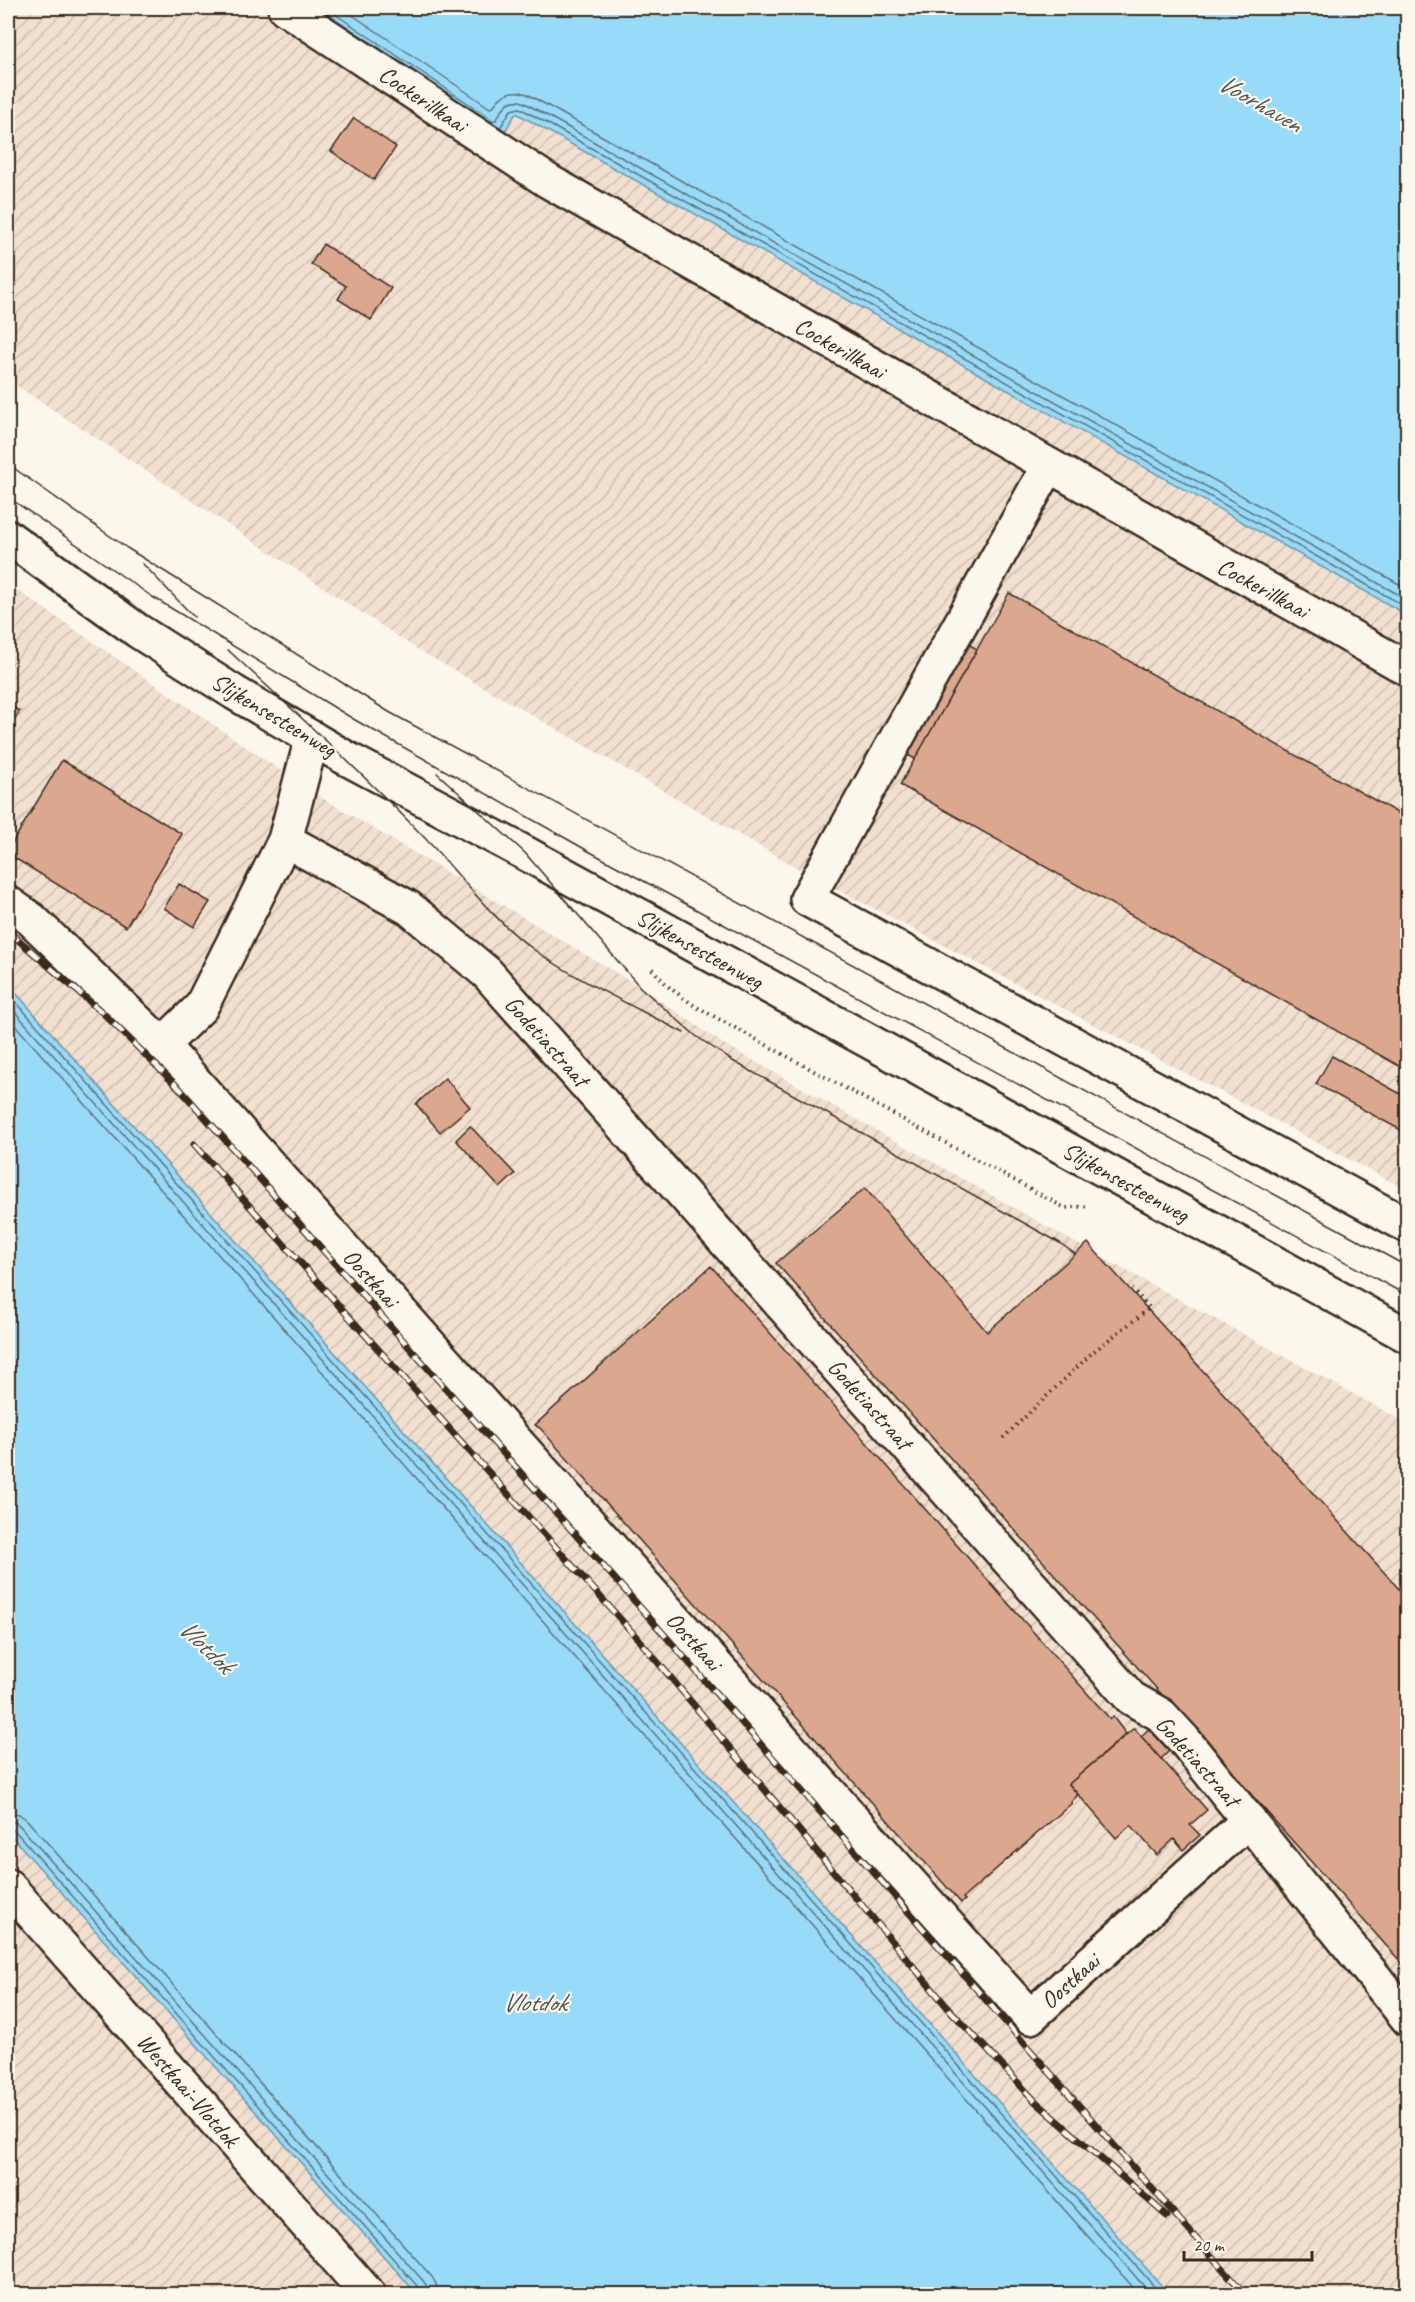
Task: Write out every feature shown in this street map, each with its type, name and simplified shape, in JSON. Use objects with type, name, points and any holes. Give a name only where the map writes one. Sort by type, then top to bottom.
[{"type":"street","name":"Cockerillkaai","points":[[285,8],[548,181],[1407,669]]},
{"type":"street","points":[[1048,467],[807,899],[1407,1226]]},
{"type":"street","name":"Slijkensesteenweg","points":[[8,537],[138,631],[312,738],[1407,1336]]},
{"type":"street","points":[[162,1045],[201,1007],[285,840],[312,738]]},
{"type":"street","name":"Godetiastraat","points":[[285,840],[409,908],[487,973],[1131,1698],[1161,1715],[1184,1740],[1407,2019]]},
{"type":"street","name":"Oostkaai","points":[[8,903],[31,919],[162,1045],[1030,2017],[1249,1820]]},
{"type":"street","name":"Westkaai-Vlotdok","points":[[8,1886],[351,2288]]},
{"type":"path","points":[[1002,1438],[1093,1352],[1150,1308],[1132,1289]]},
{"type":"shaded area","points":[[8,8],[302,8],[500,141],[516,113],[1407,615],[1407,1190],[801,870],[417,649],[8,380]]},
{"type":"shaded area","points":[[8,584],[312,792],[640,987],[722,1043],[1083,1247],[1088,1243],[1099,1256],[1407,1423],[1407,2294],[1169,2294],[8,984]]},
{"type":"shaded area","points":[[8,1832],[417,2294],[20,2294],[8,2280]]},
{"type":"water","name":"Voorhaven","points":[[302,8],[1407,8],[1407,615],[516,113],[499,141]]},
{"type":"water","name":"Vlotdok","points":[[8,984],[1169,2294],[417,2294],[8,1832]]},
{"type":"building","points":[[354,118],[396,147],[374,180],[331,151]]},
{"type":"building","points":[[323,244],[391,288],[371,320],[338,299],[346,286],[311,264]]},
{"type":"building","points":[[1009,593],[1408,819],[1408,1071],[900,785]]},
{"type":"building","points":[[950,634],[977,649],[915,759],[887,744]]},
{"type":"building","points":[[8,705],[20,711],[8,729]]},
{"type":"building","points":[[62,760],[182,834],[126,927],[8,854],[8,850]]},
{"type":"building","points":[[179,884],[210,902],[194,927],[164,908]]},
{"type":"building","points":[[1332,1056],[1408,1098],[1408,1134],[1316,1084]]},
{"type":"building","points":[[445,1078],[470,1107],[440,1132],[416,1104]]},
{"type":"building","points":[[470,1126],[515,1174],[500,1188],[456,1140]]},
{"type":"building","points":[[865,1188],[987,1332],[1088,1243],[1408,1599],[1408,1970],[776,1263]]},
{"type":"building","points":[[711,1266],[1110,1719],[1113,1717],[1126,1734],[1069,1784],[1078,1795],[1072,1803],[963,1898],[965,1900],[961,1903],[535,1425]]},
{"type":"building","points":[[1134,1728],[1207,1810],[1190,1825],[1200,1835],[1183,1850],[1174,1839],[1157,1855],[1131,1825],[1116,1838],[1069,1784]]},
{"type":"building","points":[[1149,1729],[1169,1751],[1161,1759],[1141,1736]]},
{"type":"tram line","points":[[8,464],[127,548],[389,712],[1408,1267]]},
{"type":"tram line","points":[[8,497],[151,596],[355,720],[583,848],[1408,1296]]},
{"type":"tram line","points":[[142,563],[194,617]]},
{"type":"tram line","points":[[228,650],[396,809],[487,908],[517,936],[569,972],[684,1033]]},
{"type":"tram line","points":[[437,773],[525,853],[640,987],[696,1036],[731,1060],[1060,1243],[1075,1254]]},
{"type":"railway","points":[[8,931],[103,1013],[180,1089],[1245,2294]]},
{"type":"railway","points":[[194,1144],[640,1641],[949,2009],[1036,2102],[1167,2216]]}]
